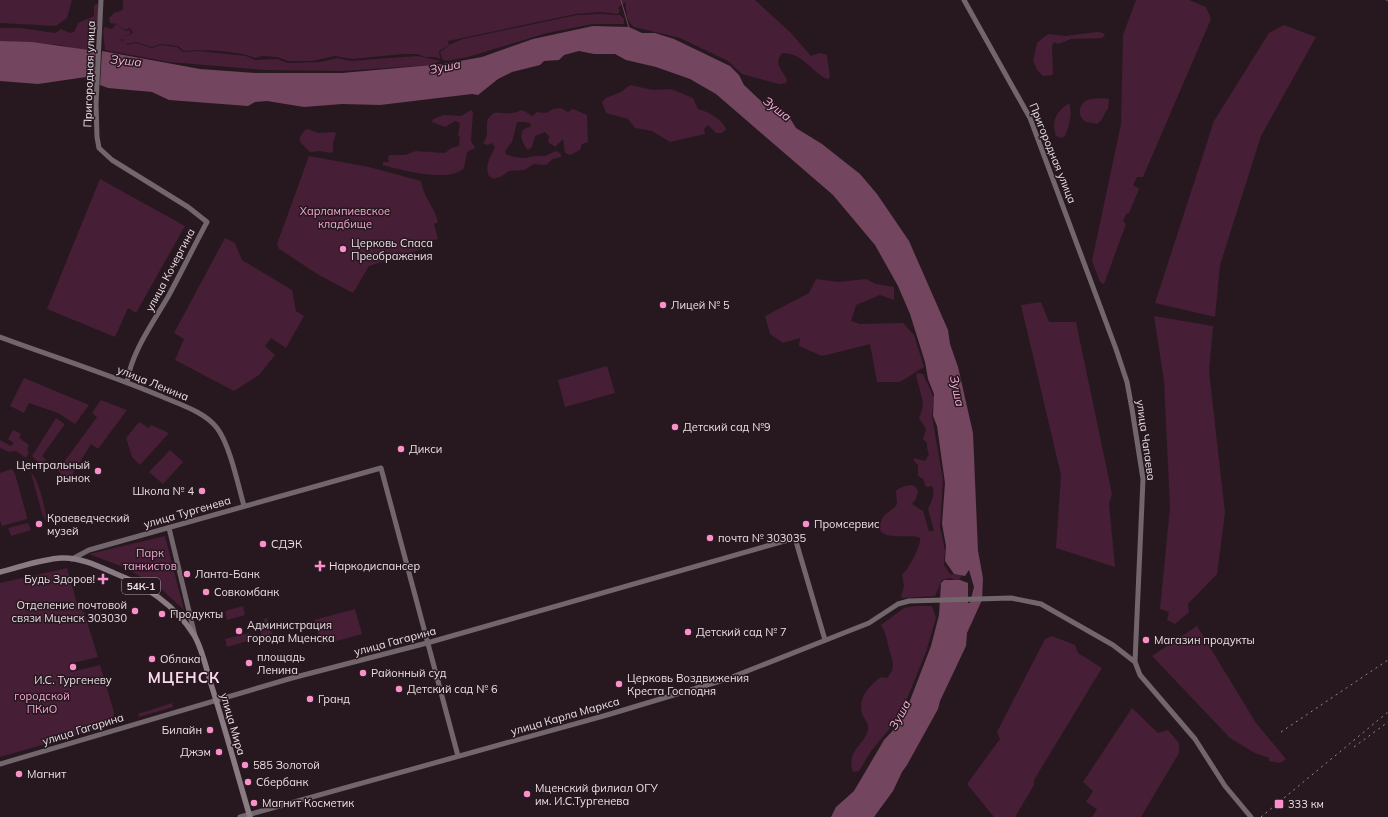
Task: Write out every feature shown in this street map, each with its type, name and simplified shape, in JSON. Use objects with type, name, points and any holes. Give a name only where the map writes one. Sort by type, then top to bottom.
[{"type":"main road","name":"Пригородная улица","points":[[99,148],[97,137],[96,104],[100,34],[100,0]]},
{"type":"main road","name":"Пригородная улица","points":[[964,0],[1030,118],[1097,299]]},
{"type":"main road","name":"улица Кочергина","points":[[99,148],[112,160],[188,207],[207,222],[170,293],[136,353],[129,368],[127,382]]},
{"type":"main road","name":"улица Чапаева","points":[[1097,299],[1127,382],[1142,462],[1142,508],[1135,662]]},
{"type":"main road","name":"улица Ленина","points":[[0,337],[127,382],[181,405],[205,418],[216,426],[225,444],[244,506]]},
{"type":"main road","name":"улица Тургенева","points":[[0,572],[48,560],[63,558],[72,559],[89,550],[381,468],[427,643]]},
{"type":"main road","name":"улица Мира","points":[[169,528],[195,637],[216,700],[249,816]]},
{"type":"main road","name":"улица Гагарина","points":[[0,764],[292,678],[427,643],[795,538],[825,640]]},
{"type":"main road","name":"улица Мира","points":[[72,559],[95,565],[121,576],[151,592],[180,617],[195,637]]},
{"type":"main road","name":"улица Карла Маркса","points":[[240,817],[249,816],[607,715],[727,679],[869,623],[898,604],[909,601],[1011,598],[1041,604],[1101,637],[1135,662]]},
{"type":"main road","points":[[427,643],[458,756]]},
{"type":"main road","points":[[1135,662],[1140,675],[1195,739],[1219,777],[1250,817]]},
{"type":"green space","points":[[0,0],[72,0],[67,18],[56,26],[0,23]]},
{"type":"green space","points":[[123,0],[755,0],[790,32],[811,56],[819,53],[827,55],[830,77],[828,79],[817,73],[797,56],[782,53],[779,57],[778,64],[787,80],[786,83],[779,84],[742,74],[728,61],[680,38],[634,27],[629,22],[625,2],[618,8],[620,11],[618,14],[600,12],[576,14],[448,41],[449,45],[439,51],[440,59],[435,57],[425,57],[418,54],[404,54],[352,59],[335,56],[312,61],[288,61],[277,57],[262,56],[255,58],[221,51],[184,51],[178,46],[161,44],[152,47],[136,42],[128,44],[123,42],[123,38],[133,33],[130,28],[125,30],[115,23],[110,23],[109,18],[114,13],[123,10]]},
{"type":"green space","points":[[1136,0],[1189,0],[1206,7],[1211,19],[1143,177],[1137,177],[1133,185],[1139,189],[1129,213],[1126,214],[1123,221],[1126,224],[1104,284],[1100,282],[1092,261],[1121,124],[1123,35]]},
{"type":"green space","points":[[98,4],[98,24],[86,51],[60,45],[0,41],[0,28],[20,28],[55,33],[61,29],[70,33],[74,32],[78,23],[94,16],[94,5]]},
{"type":"green space","points":[[577,15],[620,15],[624,19],[624,24],[592,24],[547,33],[468,57],[446,61],[442,59],[440,52],[451,44],[463,39]]},
{"type":"green space","points":[[116,24],[125,31],[129,30],[131,33],[121,40],[128,45],[136,43],[152,48],[161,45],[177,47],[183,52],[198,51],[246,56],[255,60],[277,59],[288,63],[320,62],[337,58],[350,61],[417,56],[441,61],[430,65],[343,71],[264,70],[169,62],[105,50],[103,32],[104,27],[112,29]]},
{"type":"green space","points":[[1284,25],[1316,37],[1261,136],[1220,265],[1215,317],[1155,303],[1214,121],[1269,33]]},
{"type":"green space","points":[[1097,32],[1105,35],[1102,38],[1071,39],[1058,44],[1054,42],[1052,46],[1053,75],[1043,76],[1037,70],[1033,61],[1037,43],[1044,37],[1049,34],[1065,36]]},
{"type":"green space","points":[[630,85],[653,90],[671,89],[693,98],[698,109],[715,116],[726,129],[722,133],[716,133],[708,125],[704,129],[705,134],[670,142],[652,131],[635,128],[628,119],[606,113],[602,102],[606,98],[621,92]]},
{"type":"green space","points":[[1089,99],[1109,99],[1108,109],[1102,120],[1096,124],[1084,120],[1080,115],[1081,105]]},
{"type":"green space","points":[[1069,103],[1071,115],[1069,124],[1065,136],[1061,138],[1056,136],[1054,121],[1058,113]]},
{"type":"green space","points":[[561,108],[568,112],[573,109],[587,115],[588,142],[582,144],[580,150],[570,155],[565,153],[563,139],[555,147],[548,142],[549,136],[545,132],[535,136],[532,147],[528,150],[523,142],[521,134],[524,129],[530,127],[531,124],[517,122],[512,142],[505,151],[506,154],[514,157],[525,158],[545,156],[556,151],[561,154],[561,157],[553,159],[546,165],[534,164],[524,170],[509,171],[494,179],[489,176],[487,169],[490,157],[495,147],[492,143],[487,145],[483,143],[487,136],[487,122],[491,115],[494,113],[509,113],[523,110],[532,116],[537,112],[546,113],[553,109]]},
{"type":"green space","points":[[471,110],[473,112],[471,141],[475,148],[467,152],[464,168],[448,175],[437,175],[401,170],[383,165],[383,162],[389,162],[388,157],[390,155],[405,155],[416,151],[445,153],[451,148],[459,146],[460,137],[458,135],[460,123],[455,121],[445,127],[432,122],[433,119],[444,115],[461,116]]},
{"type":"green space","points":[[308,129],[318,133],[334,132],[336,134],[333,142],[333,151],[331,153],[320,151],[310,152],[300,142],[300,137],[305,130]]},
{"type":"green space","name":"Харлампиевское кладбище","points":[[309,156],[369,167],[421,181],[424,192],[438,222],[434,224],[438,239],[430,241],[431,246],[369,266],[353,293],[319,275],[279,249],[277,244]]},
{"type":"green space","points":[[100,179],[185,226],[136,313],[128,308],[115,337],[47,309]]},
{"type":"green space","points":[[225,238],[235,243],[242,260],[292,290],[296,311],[304,316],[286,348],[271,338],[265,346],[275,355],[259,375],[234,391],[175,360],[184,339],[174,333]]},
{"type":"green space","points":[[816,279],[838,282],[866,279],[876,284],[894,287],[894,300],[880,295],[856,305],[851,321],[860,324],[903,323],[914,335],[924,367],[900,382],[877,382],[870,344],[822,356],[799,346],[800,338],[783,343],[770,334],[765,316],[809,293]]},
{"type":"green space","points":[[1041,302],[1049,322],[1076,322],[1112,494],[1109,504],[1115,567],[1056,548],[1061,475],[1021,305]]},
{"type":"green space","points":[[1154,316],[1213,326],[1209,371],[1225,513],[1217,574],[1188,604],[1189,612],[1175,624],[1167,620],[1169,612],[1160,609],[1170,507],[1164,381]]},
{"type":"green space","points":[[607,366],[615,393],[565,407],[558,380]]},
{"type":"green space","points":[[918,373],[923,374],[934,398],[932,416],[943,480],[940,527],[945,550],[944,565],[950,574],[961,575],[961,577],[958,581],[950,578],[942,580],[935,596],[903,598],[901,597],[904,586],[902,575],[914,558],[920,538],[887,535],[882,532],[880,527],[883,517],[897,504],[896,491],[905,486],[913,485],[918,491],[916,499],[912,504],[923,511],[929,531],[934,531],[928,509],[933,498],[933,489],[932,486],[926,487],[923,479],[918,476],[918,465],[914,461],[914,458],[925,461],[929,454],[927,443],[923,439],[926,429],[919,418],[923,402],[916,375]]},
{"type":"green space","points":[[24,378],[89,405],[75,424],[58,413],[29,403],[24,413],[10,406]]},
{"type":"green space","points":[[101,400],[127,410],[98,449],[91,444],[67,483],[58,470],[97,417],[92,413]]},
{"type":"green space","points":[[56,418],[65,424],[42,456],[46,460],[38,471],[34,467],[38,462],[32,456]]},
{"type":"green space","points":[[139,422],[149,428],[151,425],[169,433],[140,465],[132,457],[126,438]]},
{"type":"green space","points":[[13,430],[21,434],[19,438],[29,445],[27,450],[29,452],[26,458],[16,451],[9,452],[0,448],[0,440],[11,446],[14,443],[8,439]]},
{"type":"green space","points":[[170,450],[183,462],[163,484],[149,472]]},
{"type":"green space","points":[[12,469],[15,474],[27,519],[2,526],[0,521],[0,473]]},
{"type":"green space","points":[[31,473],[34,476],[42,496],[46,522],[42,513]]},
{"type":"green space","points":[[28,523],[31,530],[11,536],[8,528]]},
{"type":"green space","name":"Парк танкистов","points":[[165,536],[184,610],[159,587],[123,567],[89,554]]},
{"type":"green space","name":"городской ПКиО","points":[[67,568],[78,607],[84,612],[98,657],[69,664],[71,672],[100,665],[114,712],[112,725],[0,757],[0,583]]},
{"type":"green space","points":[[243,606],[245,615],[227,620],[225,611]]},
{"type":"green space","points":[[915,606],[932,606],[936,618],[926,652],[906,701],[892,726],[871,751],[859,771],[853,772],[851,765],[852,758],[868,730],[868,724],[861,710],[862,699],[868,689],[876,681],[881,677],[887,678],[893,667],[886,637],[881,625],[904,608]]},
{"type":"green space","points":[[355,609],[362,634],[322,645],[314,620]]},
{"type":"green space","points":[[267,618],[272,634],[262,637],[260,630],[266,628],[264,619]]},
{"type":"green space","points":[[1197,626],[1256,723],[1286,759],[1280,763],[1269,761],[1269,758],[1255,753],[1230,738],[1152,656]]},
{"type":"green space","points":[[249,633],[251,640],[227,647],[225,639]]},
{"type":"green space","points":[[1052,636],[1075,645],[1078,653],[1102,668],[1034,780],[1034,785],[1015,817],[994,817],[967,784],[1000,739],[997,732],[1045,639]]},
{"type":"green space","points":[[172,703],[173,707],[139,717],[138,714]]},
{"type":"green space","points":[[1132,708],[1158,733],[1168,730],[1179,743],[1179,753],[1141,817],[1092,817],[1097,809],[1086,802],[1093,791],[1083,782]]},
{"type":"water","name":"Зуша","points":[[593,26],[629,27],[642,33],[655,33],[674,39],[730,66],[739,75],[744,85],[768,107],[782,110],[788,115],[796,128],[822,144],[860,174],[877,194],[909,241],[948,330],[950,344],[958,367],[973,433],[978,551],[983,578],[982,600],[967,633],[966,646],[940,701],[938,709],[902,772],[893,791],[874,817],[831,817],[836,807],[854,791],[884,740],[904,716],[931,646],[939,615],[941,583],[944,580],[960,580],[968,583],[968,603],[970,603],[974,587],[969,570],[965,576],[954,574],[945,561],[946,546],[942,524],[945,483],[937,426],[933,416],[934,394],[928,379],[925,362],[910,314],[898,286],[875,245],[833,195],[716,94],[690,79],[656,67],[626,60],[615,54],[594,54],[579,51],[564,55],[559,60],[544,61],[540,65],[512,72],[498,79],[478,95],[472,94],[380,105],[342,104],[304,107],[267,101],[255,102],[248,106],[169,100],[152,92],[108,88],[100,85],[102,51],[200,69],[255,73],[342,73],[443,64],[482,57],[533,39]]},
{"type":"water","points":[[0,41],[32,42],[96,51],[94,82],[86,77],[38,84],[0,81]]},
{"type":"waterway","points":[[621,0],[629,28]]},
{"type":"railway","points":[[1281,732],[1388,660]]},
{"type":"railway","points":[[1261,817],[1388,712]]},
{"type":"railway","points":[[1354,747],[1388,722]]},
{"type":"place","name":"Церковь Спаса Преображения","points":[[343,249]]},
{"type":"place","name":"Лицей № 5","points":[[663,305]]},
{"type":"place","name":"Детский сад №9","points":[[675,427]]},
{"type":"place","name":"Дикси","points":[[401,449]]},
{"type":"place","name":"Центральный рынок","points":[[98,471]]},
{"type":"place","name":"Школа № 4","points":[[202,491]]},
{"type":"place","name":"Краеведческий музей","points":[[39,524]]},
{"type":"place","name":"Промсервис","points":[[806,524]]},
{"type":"place","name":"почта № 303035","points":[[710,538]]},
{"type":"place","name":"СДЭК","points":[[263,544]]},
{"type":"place","name":"Наркодиспансер","points":[[320,566]]},
{"type":"place","name":"Ланта-Банк","points":[[187,574]]},
{"type":"place","name":"Будь Здоров!","points":[[103,579]]},
{"type":"place","name":"Совкомбанк","points":[[206,592]]},
{"type":"place","name":"Отделение почтовой связи Мценск 303030","points":[[135,611]]},
{"type":"place","name":"Продукты","points":[[162,614]]},
{"type":"place","name":"Администрация города Мценска","points":[[239,631]]},
{"type":"place","name":"Детский сад № 7","points":[[688,632]]},
{"type":"place","name":"Магазин продукты","points":[[1146,640]]},
{"type":"place","name":"Облака","points":[[152,659]]},
{"type":"place","name":"площадь Ленина","points":[[249,663]]},
{"type":"place","name":"И.С. Тургеневу","points":[[73,667]]},
{"type":"place","name":"Районный суд","points":[[363,673]]},
{"type":"place","name":"Церковь Воздвижения Креста Господня","points":[[619,684]]},
{"type":"place","name":"Детский сад № 6","points":[[399,689]]},
{"type":"place","name":"Гранд","points":[[310,699]]},
{"type":"place","name":"Билайн","points":[[210,730]]},
{"type":"place","name":"Джэм","points":[[219,752]]},
{"type":"place","name":"585 Золотой","points":[[245,765]]},
{"type":"place","name":"Магнит","points":[[19,774]]},
{"type":"place","name":"Сбербанк","points":[[248,782]]},
{"type":"place","name":"Мценский филиал ОГУ им. И.С.Тургенева","points":[[527,794]]},
{"type":"place","name":"Магнит Косметик","points":[[254,803]]},
{"type":"place","name":"333 км","points":[[1279,804]]},
{"type":"district","name":"МЦЕНСК","points":[[184,678]]}]
